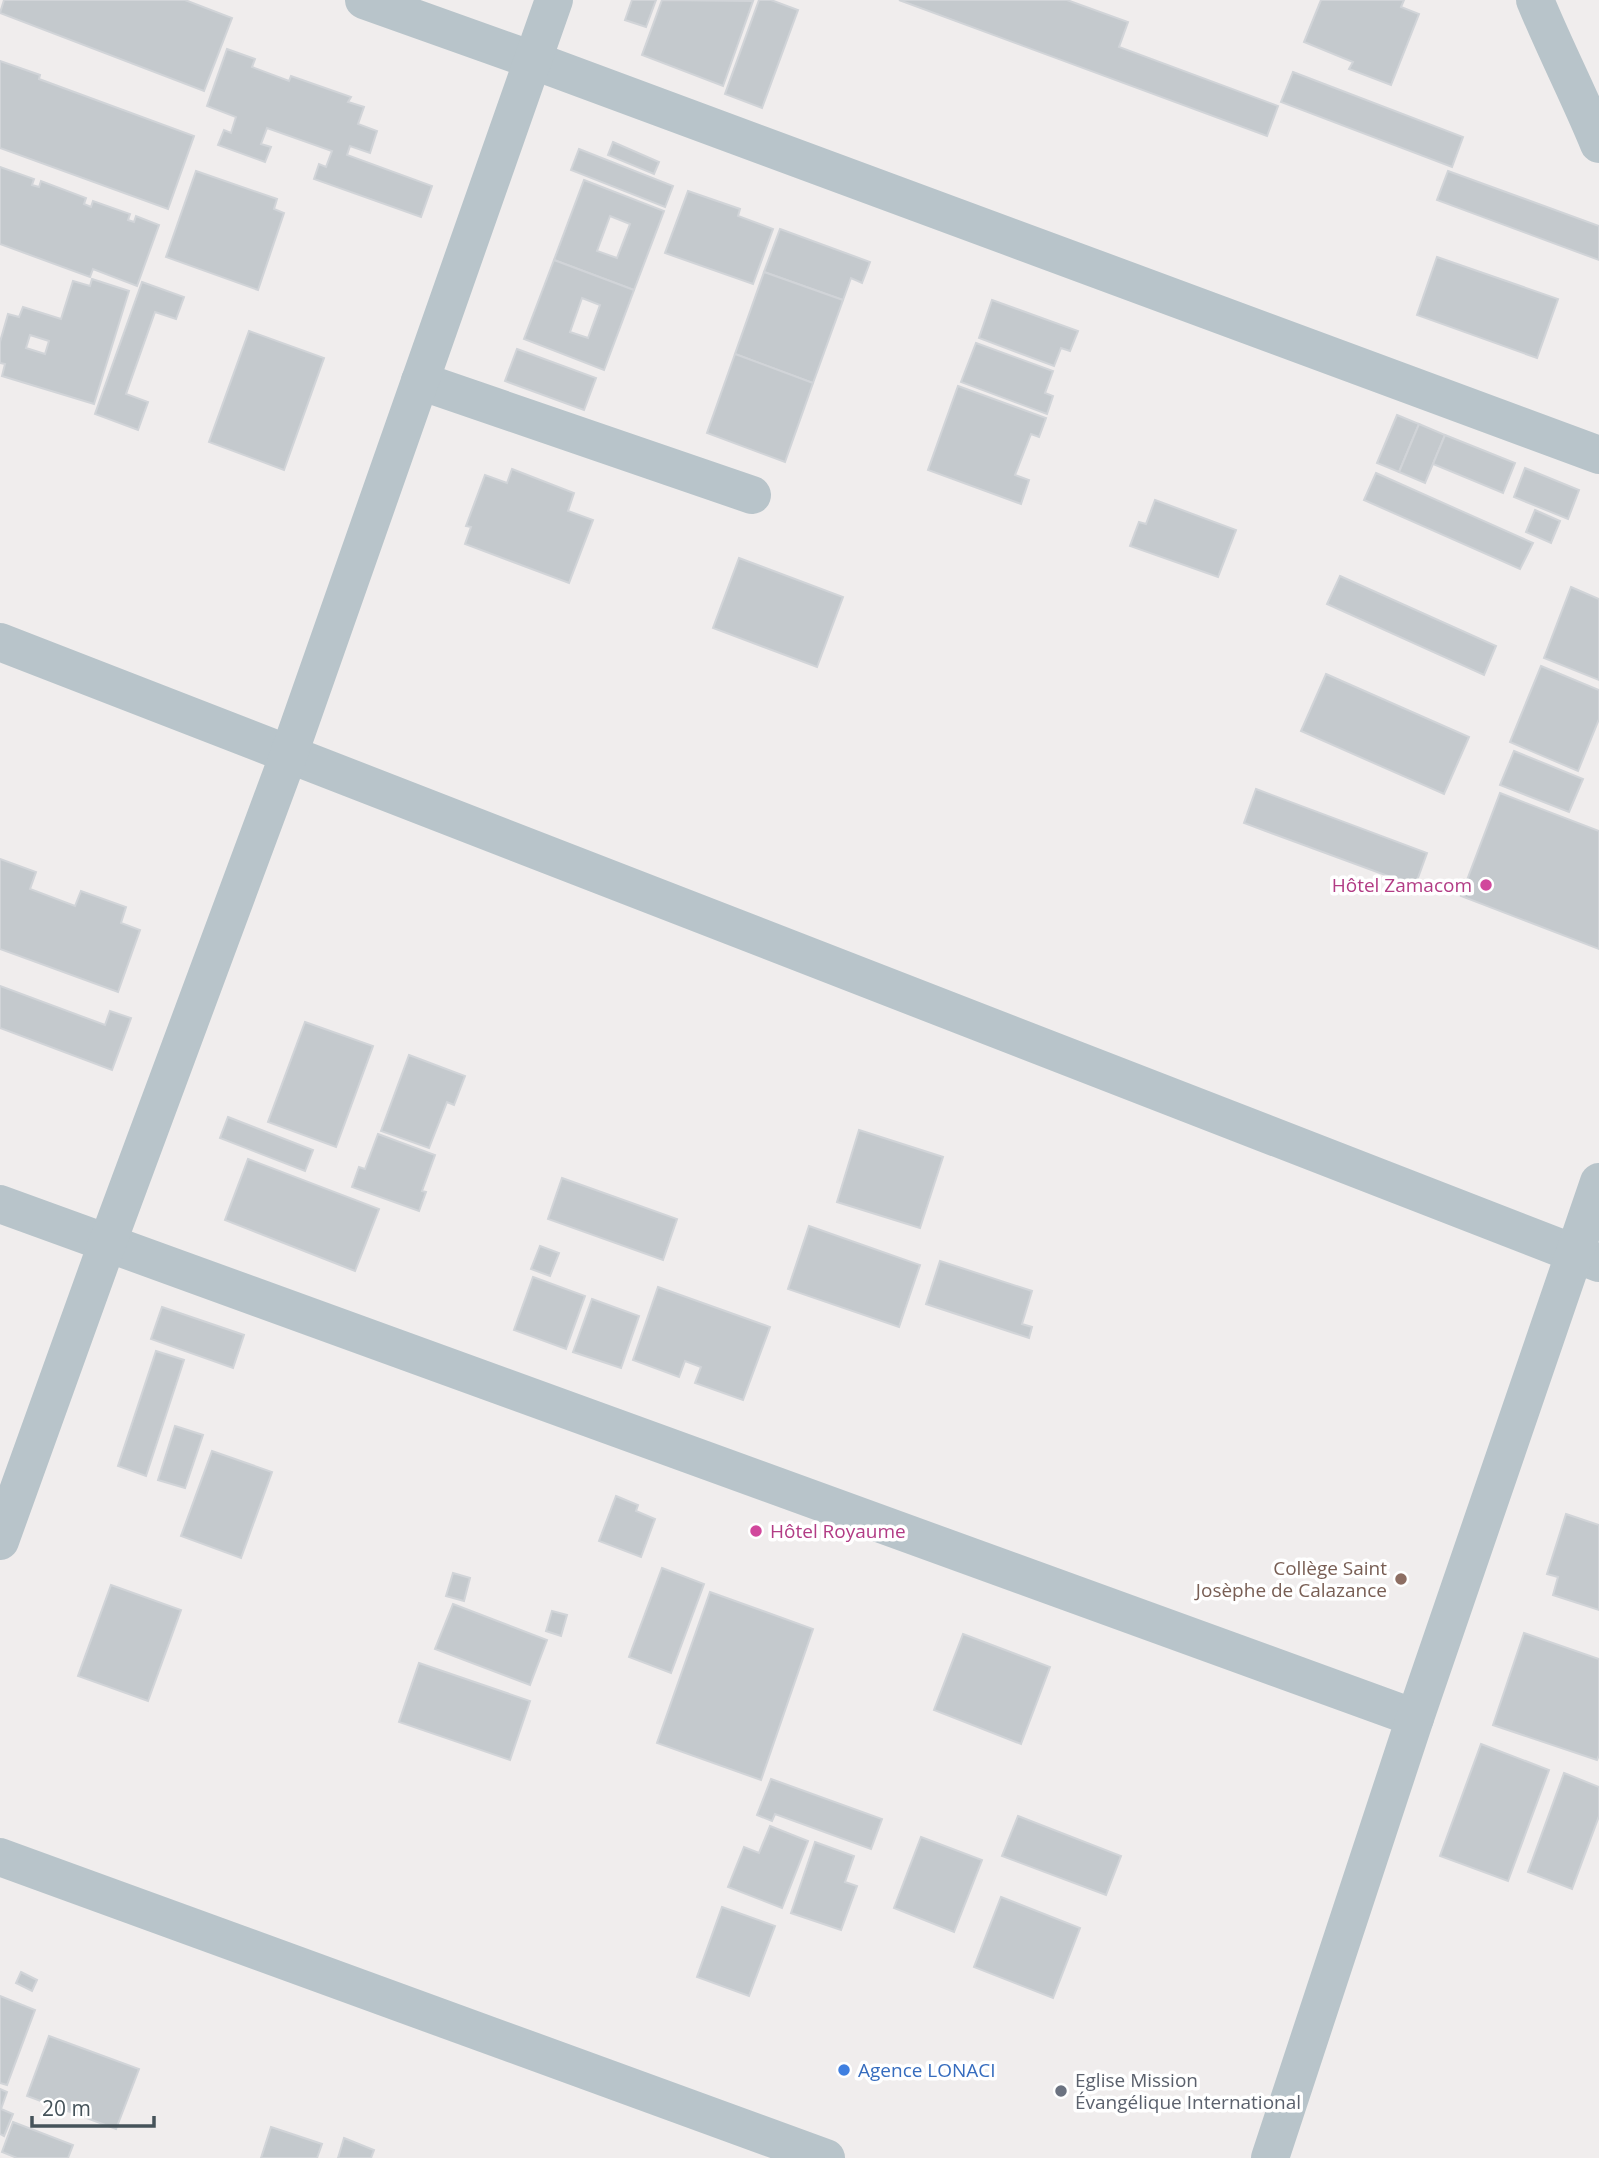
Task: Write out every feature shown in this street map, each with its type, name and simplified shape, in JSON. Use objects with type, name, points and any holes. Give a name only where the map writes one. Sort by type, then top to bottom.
[{"type":"street","points":[[364,0],[1599,455]]},
{"type":"street","points":[[0,1541],[289,754],[554,0]]},
{"type":"street","points":[[1535,0],[1599,144]]},
{"type":"street","points":[[419,381],[752,495]]},
{"type":"street","points":[[0,642],[1586,1259]]},
{"type":"street","points":[[1270,2158],[1415,1718],[1586,1259],[1599,1182]]},
{"type":"street","points":[[0,1203],[1415,1718]]},
{"type":"street","points":[[0,1857],[826,2158]]},
{"type":"building","points":[[4,0],[185,0],[232,18],[204,91],[0,13]]},
{"type":"building","points":[[632,0],[656,0],[646,27],[625,20]]},
{"type":"building","points":[[662,0],[753,1],[723,86],[642,55]]},
{"type":"building","points":[[759,0],[771,0],[798,10],[762,108],[725,94]]},
{"type":"building","points":[[899,0],[1067,0],[1128,22],[1119,47],[1278,106],[1267,136]]},
{"type":"building","points":[[1321,0],[1404,0],[1401,7],[1419,14],[1391,85],[1349,69],[1353,62],[1304,42]]},
{"type":"building","points":[[227,49],[255,59],[252,67],[289,81],[291,76],[351,97],[348,102],[364,107],[358,124],[377,131],[370,153],[350,146],[347,155],[432,186],[421,217],[314,179],[319,164],[326,167],[332,151],[267,128],[261,144],[271,147],[265,162],[218,145],[224,130],[231,133],[236,117],[207,106]]},
{"type":"building","points":[[0,61],[40,75],[39,79],[194,136],[168,209],[0,148]]},
{"type":"building","points":[[1293,72],[1463,137],[1452,167],[1281,102]]},
{"type":"building","points":[[613,142],[659,162],[654,174],[608,155]]},
{"type":"building","points":[[579,149],[673,186],[665,207],[571,170]]},
{"type":"building","points":[[0,167],[34,179],[32,185],[39,187],[41,181],[86,198],[84,204],[91,207],[93,201],[130,214],[128,220],[134,222],[136,216],[159,225],[137,286],[93,269],[90,277],[0,244]]},
{"type":"building","points":[[196,171],[277,199],[274,209],[284,213],[258,290],[166,257]]},
{"type":"building","points":[[1448,171],[1599,226],[1599,260],[1437,200]]},
{"type":"building","points":[[584,180],[664,211],[634,290],[554,260]],"holes":[[[610,216],[630,224],[617,258],[597,251]]]},
{"type":"building","points":[[688,191],[740,209],[738,216],[773,229],[753,284],[665,253]]},
{"type":"building","points":[[780,229],[870,262],[862,283],[851,278],[843,300],[764,272]]},
{"type":"building","points":[[1437,257],[1558,299],[1537,358],[1417,315]]},
{"type":"building","points":[[554,260],[634,290],[604,370],[524,339]],"holes":[[[582,298],[600,305],[588,338],[570,332]]]},
{"type":"building","points":[[764,272],[843,300],[813,383],[735,354]]},
{"type":"building","points":[[92,279],[129,291],[94,404],[2,376],[5,364],[0,363],[0,342],[8,314],[19,317],[23,307],[61,319],[73,281],[90,286]],"holes":[[[30,335],[49,341],[45,354],[26,348]]]},
{"type":"building","points":[[142,282],[184,297],[176,319],[155,312],[126,394],[148,402],[138,430],[95,414]]},
{"type":"building","points":[[992,300],[1078,331],[1070,351],[1061,348],[1054,366],[979,338]]},
{"type":"building","points":[[249,331],[324,358],[284,470],[209,442]]},
{"type":"building","points":[[976,343],[1053,371],[1045,393],[1053,396],[1047,414],[961,382]]},
{"type":"building","points":[[517,349],[596,378],[584,410],[505,381]]},
{"type":"building","points":[[735,354],[813,383],[785,462],[707,433]]},
{"type":"building","points":[[958,386],[1046,418],[1039,437],[1031,434],[1015,475],[1029,480],[1021,504],[928,470]]},
{"type":"building","points":[[1397,415],[1419,424],[1399,472],[1377,463]]},
{"type":"building","points":[[1419,424],[1445,435],[1425,483],[1399,472]]},
{"type":"building","points":[[1445,435],[1515,463],[1503,493],[1433,464]]},
{"type":"building","points":[[1525,468],[1579,490],[1568,519],[1514,497]]},
{"type":"building","points":[[512,469],[574,493],[568,511],[593,520],[569,583],[465,544],[471,527],[466,526],[485,475],[507,483]]},
{"type":"building","points":[[1376,473],[1533,543],[1520,569],[1364,500]]},
{"type":"building","points":[[1155,500],[1236,530],[1218,577],[1130,546],[1139,522],[1146,524]]},
{"type":"building","points":[[1535,510],[1560,521],[1551,543],[1526,532]]},
{"type":"building","points":[[739,558],[843,597],[817,667],[713,628]]},
{"type":"building","points":[[1340,576],[1496,646],[1484,675],[1327,604]]},
{"type":"building","points":[[1571,587],[1599,599],[1599,680],[1544,658]]},
{"type":"building","points":[[1541,666],[1599,690],[1599,719],[1578,771],[1510,742]]},
{"type":"building","points":[[1326,674],[1469,737],[1444,794],[1301,731]]},
{"type":"building","points":[[1514,751],[1583,779],[1569,812],[1500,785]]},
{"type":"building","points":[[1256,789],[1427,853],[1415,886],[1244,823]]},
{"type":"building","points":[[1500,793],[1599,831],[1599,949],[1461,896]]},
{"type":"building","points":[[0,859],[36,872],[30,889],[75,906],[81,891],[126,907],[121,923],[140,930],[118,992],[0,949]]},
{"type":"building","points":[[0,986],[105,1025],[110,1011],[131,1018],[112,1070],[0,1028]]},
{"type":"building","points":[[305,1022],[373,1046],[336,1147],[268,1122]]},
{"type":"building","points":[[409,1055],[465,1076],[454,1105],[447,1102],[429,1148],[381,1131]]},
{"type":"building","points":[[228,1117],[313,1150],[305,1171],[220,1138]]},
{"type":"building","points":[[859,1130],[943,1157],[920,1228],[837,1202]]},
{"type":"building","points":[[378,1134],[435,1155],[422,1191],[426,1192],[419,1211],[352,1187],[359,1167],[365,1169]]},
{"type":"building","points":[[248,1159],[379,1209],[355,1271],[225,1220]]},
{"type":"building","points":[[562,1178],[677,1219],[663,1260],[548,1219]]},
{"type":"building","points":[[809,1226],[920,1265],[899,1327],[788,1289]]},
{"type":"building","points":[[540,1246],[559,1253],[550,1276],[531,1269]]},
{"type":"building","points":[[940,1261],[1032,1291],[1022,1324],[1032,1327],[1029,1338],[926,1304]]},
{"type":"building","points":[[533,1277],[585,1296],[566,1349],[514,1330]]},
{"type":"building","points":[[658,1287],[770,1327],[743,1400],[695,1383],[701,1367],[685,1361],[679,1377],[633,1360]]},
{"type":"building","points":[[592,1299],[639,1316],[621,1368],[573,1352]]},
{"type":"building","points":[[162,1307],[244,1335],[233,1368],[151,1339]]},
{"type":"building","points":[[156,1351],[184,1360],[146,1476],[118,1466]]},
{"type":"building","points":[[175,1426],[203,1435],[185,1488],[158,1480]]},
{"type":"building","points":[[212,1451],[272,1472],[241,1558],[181,1536]]},
{"type":"building","points":[[616,1496],[638,1505],[636,1511],[655,1519],[641,1557],[599,1541]]},
{"type":"building","points":[[1566,1514],[1599,1525],[1599,1610],[1553,1595],[1558,1577],[1547,1574]]},
{"type":"building","points":[[662,1568],[704,1584],[671,1673],[629,1657]]},
{"type":"building","points":[[453,1573],[470,1578],[464,1601],[446,1596]]},
{"type":"building","points":[[111,1585],[181,1610],[148,1701],[78,1676]]},
{"type":"building","points":[[710,1592],[813,1629],[761,1780],[657,1743]]},
{"type":"building","points":[[453,1604],[547,1640],[530,1685],[435,1649]]},
{"type":"building","points":[[552,1611],[567,1615],[561,1636],[546,1631]]},
{"type":"building","points":[[1524,1633],[1599,1659],[1597,1760],[1493,1725]]},
{"type":"building","points":[[963,1634],[1050,1667],[1021,1744],[934,1710]]},
{"type":"building","points":[[419,1663],[530,1701],[510,1760],[399,1722]]},
{"type":"building","points":[[1481,1744],[1549,1770],[1508,1881],[1440,1856]]},
{"type":"building","points":[[1564,1773],[1599,1787],[1599,1816],[1572,1889],[1528,1872]]},
{"type":"building","points":[[771,1779],[882,1819],[871,1849],[775,1814],[772,1821],[757,1815]]},
{"type":"building","points":[[1018,1816],[1121,1856],[1106,1895],[1002,1856]]},
{"type":"building","points":[[770,1826],[808,1841],[782,1908],[728,1887],[744,1847],[759,1853]]},
{"type":"building","points":[[921,1837],[982,1860],[954,1932],[894,1908]]},
{"type":"building","points":[[815,1842],[854,1856],[845,1882],[857,1886],[841,1930],[791,1913]]},
{"type":"building","points":[[1001,1897],[1080,1928],[1053,1998],[974,1967]]},
{"type":"building","points":[[722,1907],[775,1926],[749,1996],[697,1977]]},
{"type":"building","points":[[21,1972],[37,1980],[32,1991],[16,1983]]},
{"type":"building","points":[[0,1996],[35,2010],[7,2085],[0,2083]]},
{"type":"building","points":[[49,2036],[139,2069],[116,2129],[27,2096]]},
{"type":"building","points":[[0,2089],[7,2092],[1,2109],[13,2114],[4,2136],[0,2134]]},
{"type":"building","points":[[13,2122],[73,2145],[68,2158],[17,2158],[2,2152]]},
{"type":"building","points":[[271,2127],[322,2144],[317,2158],[261,2158]]},
{"type":"building","points":[[344,2138],[374,2150],[371,2158],[338,2158]]},
{"type":"place","name":"Hôtel Zamacom","points":[[1486,885]]},
{"type":"place","name":"Hôtel Royaume","points":[[756,1531]]},
{"type":"place","name":"Collège Saint Josèphe de Calazance","points":[[1401,1579]]},
{"type":"place","name":"Agence LONACI","points":[[844,2070]]},
{"type":"place","name":"Eglise Mission Évangélique International","points":[[1061,2091]]}]
